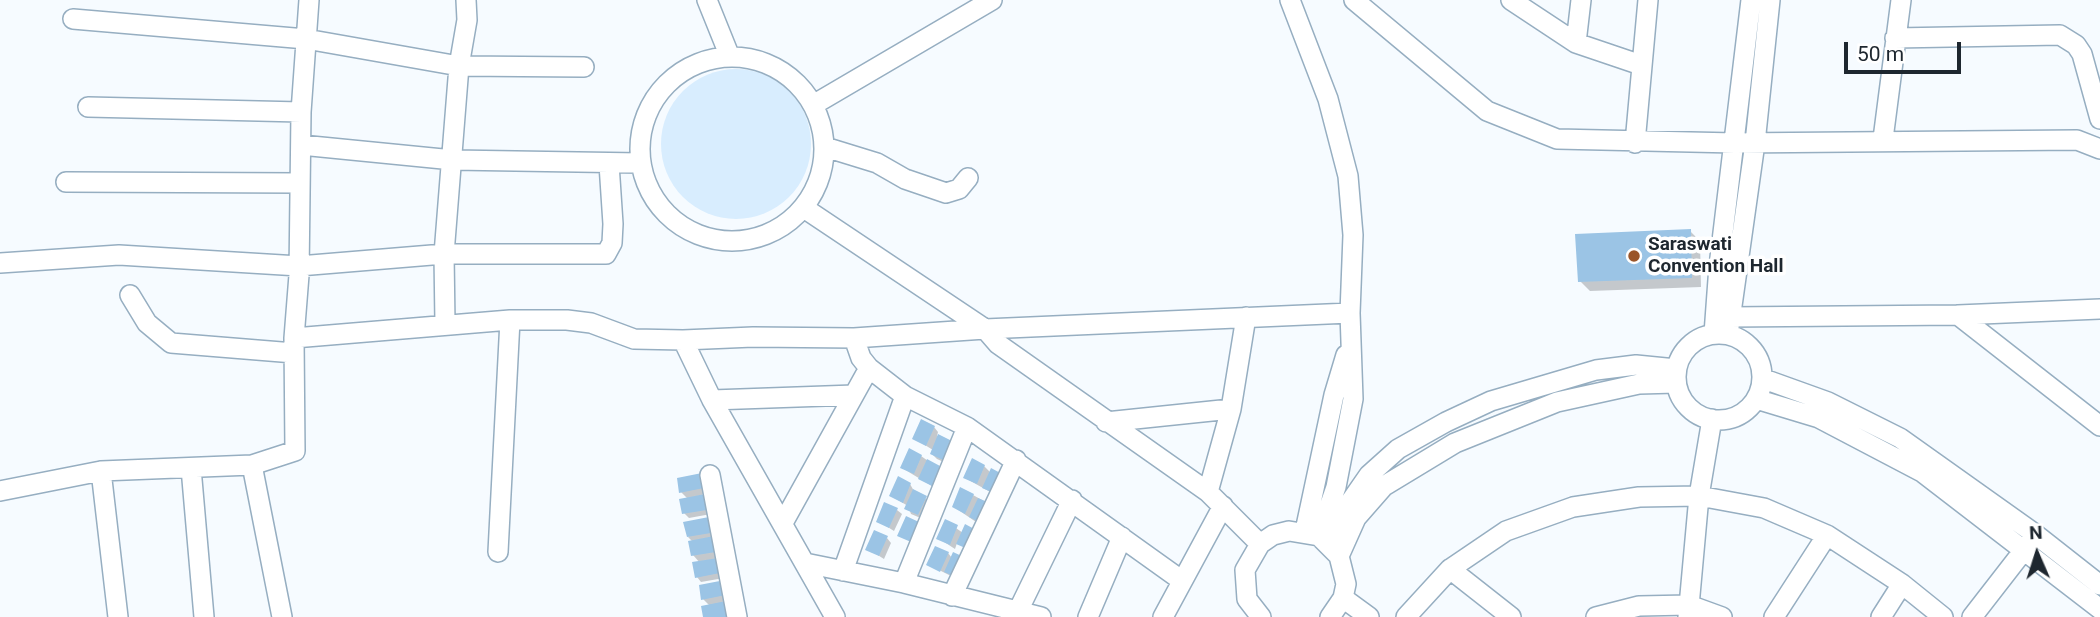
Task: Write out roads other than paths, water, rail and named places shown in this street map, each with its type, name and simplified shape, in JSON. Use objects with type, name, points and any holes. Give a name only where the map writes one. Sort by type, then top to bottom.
[{"type":"street","points":[[0,491],[101,471],[252,465],[295,451],[294,345],[299,266],[301,111],[309,0]]},
{"type":"street","points":[[444,324],[444,254],[459,66],[467,20],[466,0]]},
{"type":"street","points":[[707,0],[730,57]]},
{"type":"street","points":[[952,23],[956,0]]},
{"type":"street","points":[[813,105],[992,0]]},
{"type":"street","points":[[1290,0],[1328,99],[1348,176],[1353,235],[1350,313],[1353,399],[1324,542],[1346,584],[1343,598],[1330,617]]},
{"type":"street","points":[[1354,0],[1487,111],[1557,139],[1635,143],[2077,139],[2100,149]]},
{"type":"street","points":[[1511,0],[1576,43],[1641,65]]},
{"type":"street","points":[[1576,43],[1581,0]]},
{"type":"street","points":[[1635,143],[1648,0]]},
{"type":"street","points":[[1724,328],[1734,143],[1751,0]]},
{"type":"street","points":[[1724,328],[1755,143],[1770,0]]},
{"type":"street","points":[[1883,139],[1901,0]]},
{"type":"street","points":[[73,19],[306,39],[459,66],[584,67]]},
{"type":"street","points":[[1895,38],[2060,35],[2076,45],[2082,54],[2100,119]]},
{"type":"street","points":[[730,57],[755,60],[779,70],[799,85],[813,105],[822,125],[825,147],[823,169],[804,208],[784,226],[760,237],[734,242],[708,238],[683,228],[663,211],[648,189],[640,163],[644,125],[661,90],[681,73],[704,61],[730,57]]},
{"type":"street","points":[[88,107],[301,111]]},
{"type":"street","points":[[300,145],[453,160],[640,163]]},
{"type":"street","points":[[825,147],[877,163],[905,179],[938,191],[959,189],[968,178]]},
{"type":"street","points":[[0,263],[119,255],[299,266],[444,254],[606,254],[612,243],[614,224],[609,164]]},
{"type":"street","points":[[66,182],[300,183]]},
{"type":"street","points":[[804,208],[985,328],[998,344],[1208,492],[1260,544]]},
{"type":"street","points":[[130,295],[147,323],[171,343],[294,345],[444,324],[510,320],[568,320],[591,323],[635,339],[682,340],[753,337],[854,338],[985,328],[1350,313]]},
{"type":"street","points":[[1724,328],[1752,348],[1759,360],[1764,379],[1756,399],[1737,416],[1712,419],[1688,407],[1676,376],[1689,345],[1724,328],[2100,309],[2100,327]]},
{"type":"street","points":[[1958,315],[2098,420]]},
{"type":"street","points":[[1208,492],[1231,409],[1246,317]]},
{"type":"street","points":[[498,552],[510,320]]},
{"type":"street","points":[[854,338],[861,358],[869,368],[905,396],[968,427],[1181,580]]},
{"type":"street","points":[[682,340],[712,400],[835,617]]},
{"type":"street","points":[[1324,542],[1369,475],[1398,449],[1446,422],[1491,401],[1596,370],[1636,365],[1676,376]]},
{"type":"street","points":[[783,523],[869,368]]},
{"type":"street","points":[[1764,379],[1828,402],[1900,438],[2030,542],[2100,610]]},
{"type":"street","points":[[712,400],[854,395]]},
{"type":"street","points":[[843,570],[905,396]]},
{"type":"street","points":[[1756,399],[1819,418],[1874,444],[2100,585]]},
{"type":"street","points":[[1106,422],[1231,409]]},
{"type":"street","points":[[1689,611],[1699,496],[1712,419]]},
{"type":"street","points":[[904,583],[968,427]]},
{"type":"street","points":[[952,596],[1016,460]]},
{"type":"street","points":[[252,465],[282,617]]},
{"type":"street","points":[[191,468],[204,617]]},
{"type":"street","points":[[101,471],[118,617]]},
{"type":"street","points":[[710,475],[737,617]]},
{"type":"street","points":[[1406,617],[1450,569],[1506,531],[1573,507],[1639,497],[1699,496],[1764,508],[1828,536],[1902,584],[1943,617]]},
{"type":"street","points":[[1017,611],[1072,500]]},
{"type":"street","points":[[1163,617],[1223,506]]},
{"type":"street","points":[[1256,615],[1247,599],[1245,577],[1251,556],[1260,544],[1273,535],[1289,531],[1324,542]]},
{"type":"street","points":[[1774,617],[1828,536]]},
{"type":"street","points":[[1088,617],[1122,537]]},
{"type":"street","points":[[1972,617],[2030,542]]},
{"type":"street","points":[[806,563],[904,583],[1041,617]]},
{"type":"street","points":[[1450,569],[1511,617]]},
{"type":"street","points":[[1881,617],[1902,584]]},
{"type":"street","points":[[1343,598],[1369,617]]},
{"type":"street","points":[[1596,617],[1639,606],[1722,617]]},
{"type":"place","name":"Saraswati Convention Hall","points":[[1634,256]]}]
